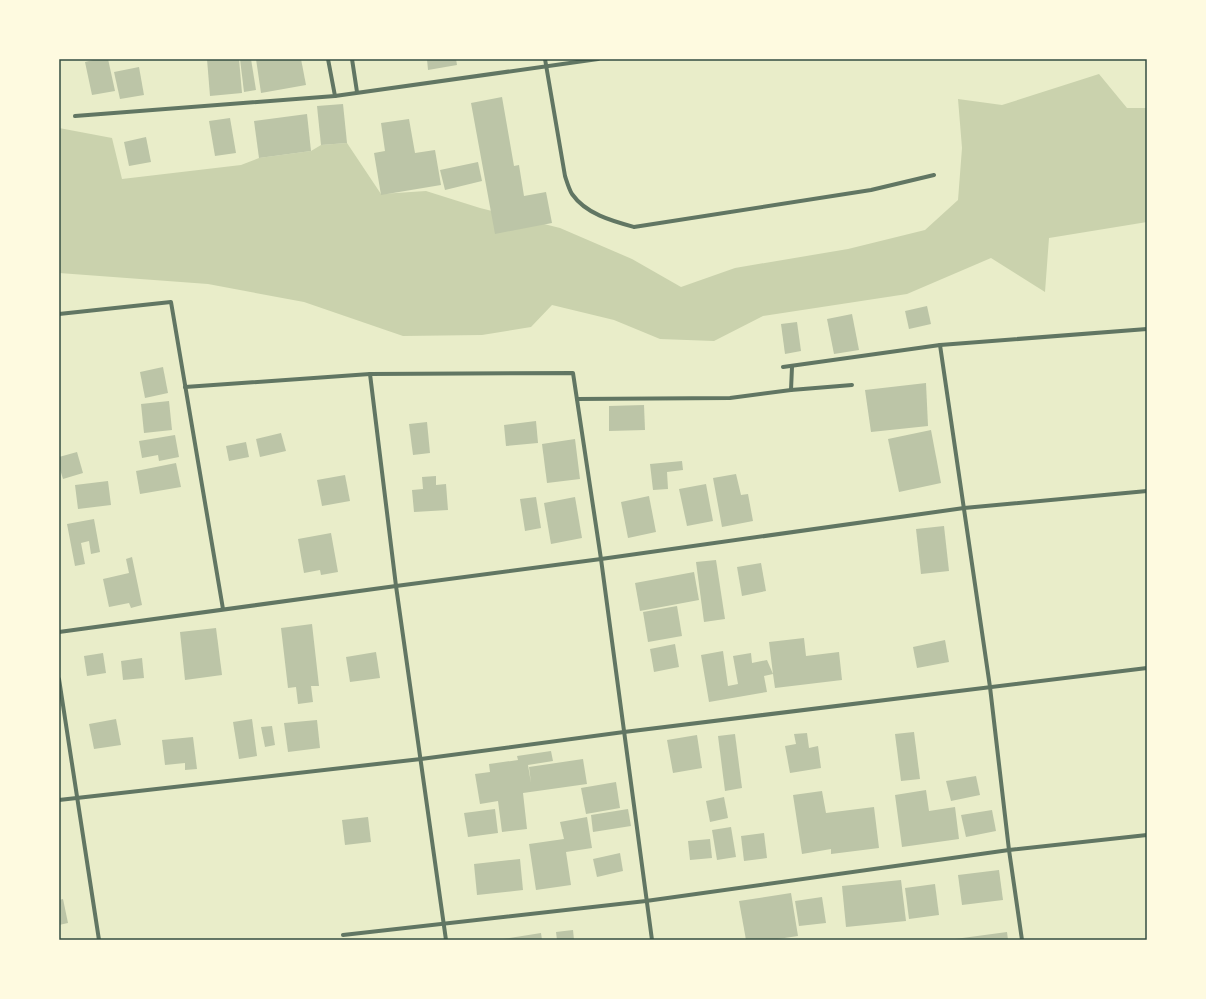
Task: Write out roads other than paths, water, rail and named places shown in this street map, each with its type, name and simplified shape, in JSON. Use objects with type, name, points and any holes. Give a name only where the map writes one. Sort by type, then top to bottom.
[{"type":"street","points":[[328,59],[335,96]]},
{"type":"street","points":[[352,59],[357,92]]},
{"type":"street","points":[[545,59],[565,176],[572,193],[586,208],[607,219],[634,227],[871,190],[934,175]]},
{"type":"street","points":[[75,116],[335,96],[598,59]]},
{"type":"street","points":[[59,314],[171,302],[223,609]]},
{"type":"street","points":[[783,368],[940,345],[1147,329]]},
{"type":"street","points":[[940,345],[990,687],[1009,850],[1022,940]]},
{"type":"street","points":[[791,390],[792,367]]},
{"type":"street","points":[[185,387],[370,374],[573,373],[601,559],[652,940]]},
{"type":"street","points":[[370,374],[396,586],[446,940]]},
{"type":"street","points":[[577,399],[730,398],[791,390],[852,386]]},
{"type":"street","points":[[59,632],[601,559],[964,508],[1147,491]]},
{"type":"street","points":[[59,800],[421,759],[624,732],[1147,668]]},
{"type":"street","points":[[59,679],[99,940]]},
{"type":"street","points":[[343,935],[646,901],[1009,850],[1147,835]]}]
